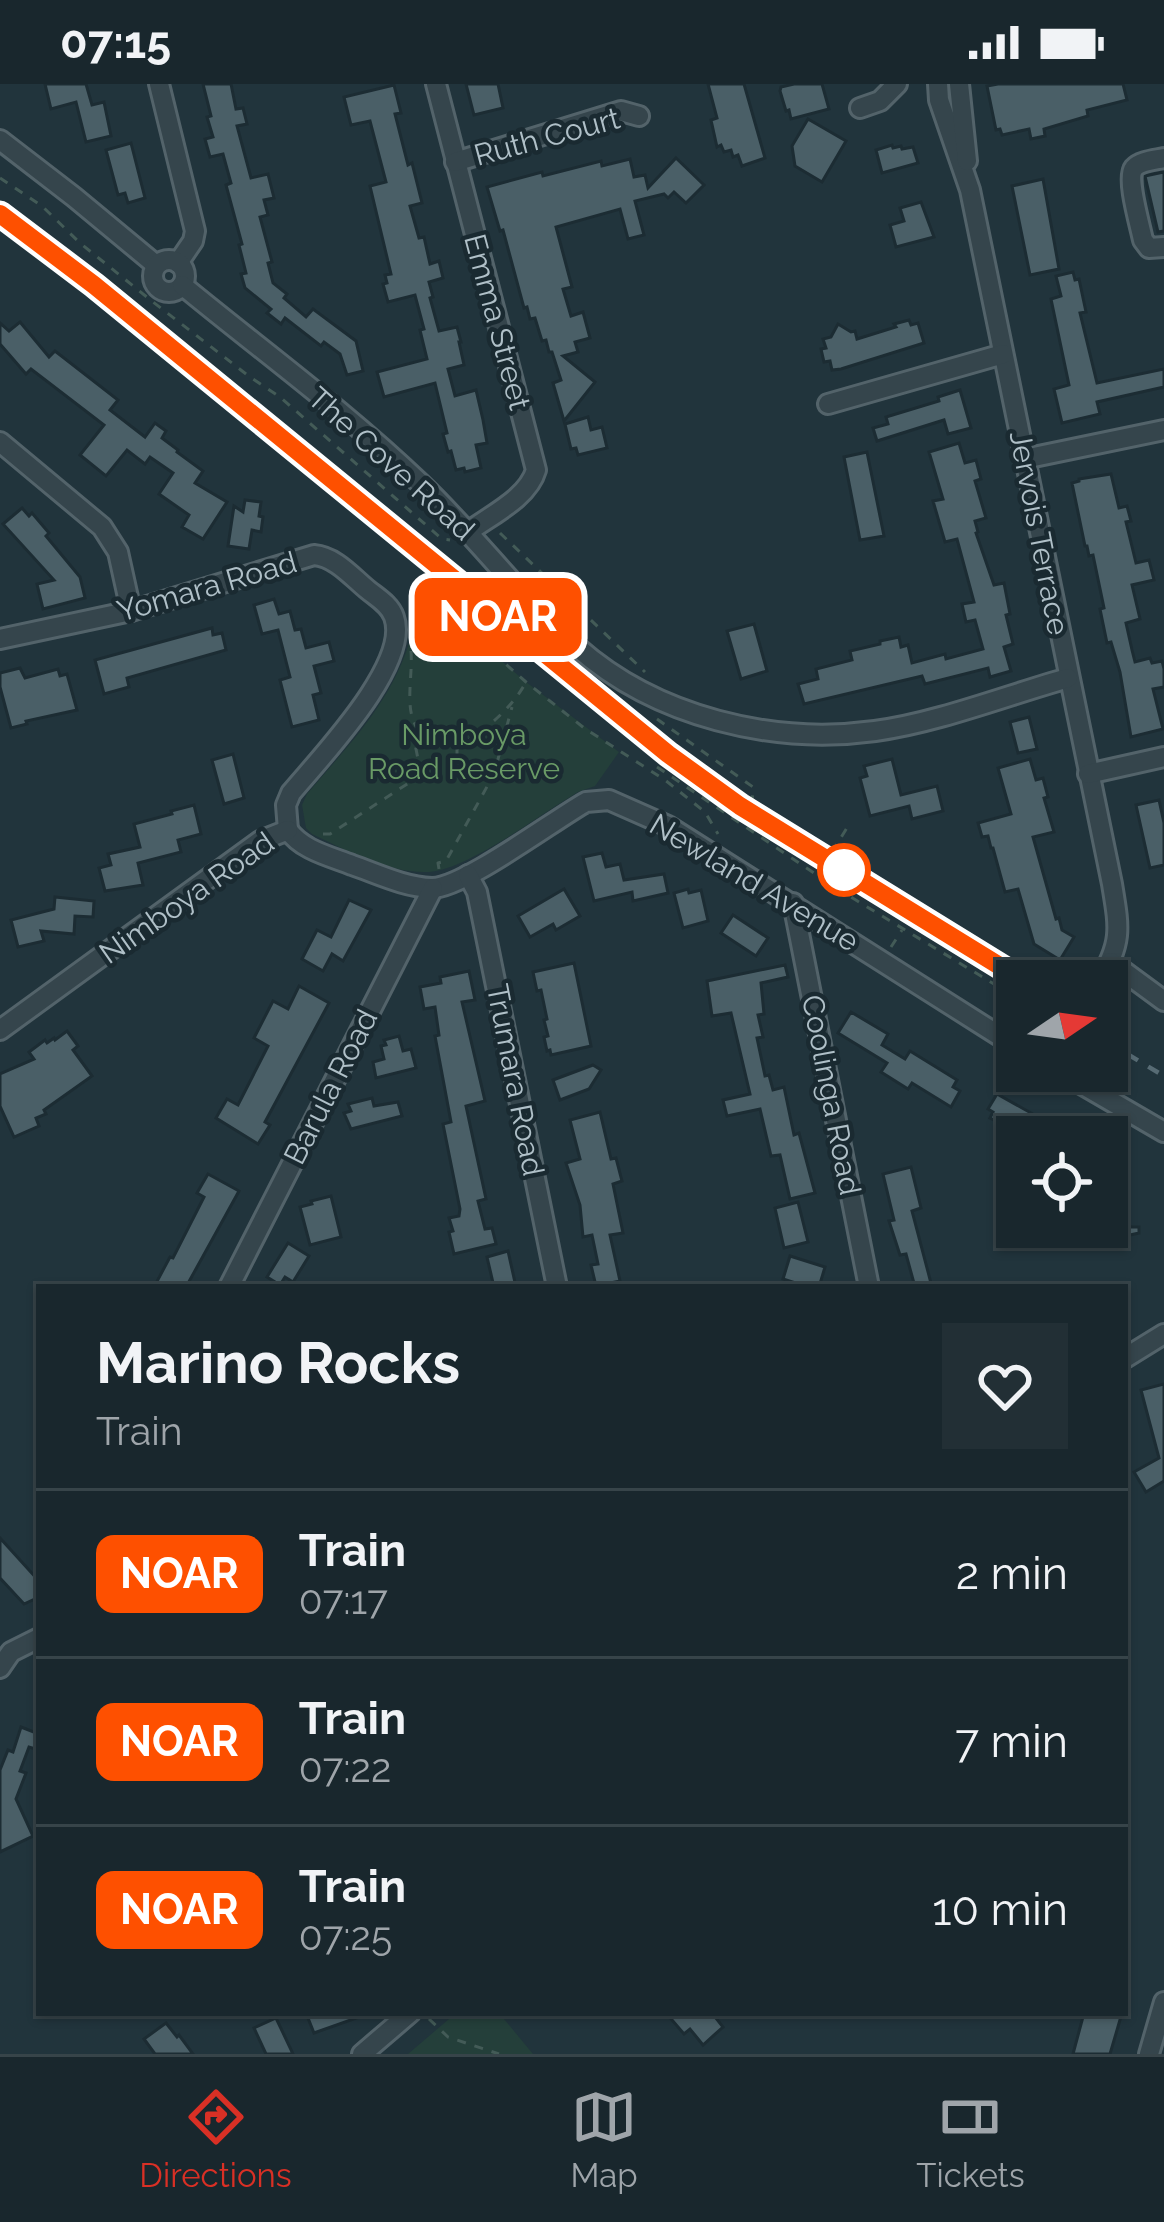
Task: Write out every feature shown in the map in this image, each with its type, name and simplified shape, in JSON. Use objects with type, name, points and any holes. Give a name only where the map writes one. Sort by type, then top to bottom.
[{"type":"street","points":[[159,84],[195,231],[194,241],[178,263]]},
{"type":"street","name":"Emma Street","points":[[436,84],[536,470],[525,491],[469,532]]},
{"type":"street","points":[[860,108],[880,101],[897,84]]},
{"type":"street","name":"Jervois Terrace","points":[[938,84],[939,100],[970,190],[1117,914],[1118,940],[1112,960]]},
{"type":"street","points":[[959,84],[970,190]]},
{"type":"street","name":"Ruth Court","points":[[454,162],[621,111],[639,116]]},
{"type":"street","points":[[0,140],[156,266]]},
{"type":"street","points":[[1164,158],[1140,163],[1131,179],[1143,240],[1148,248],[1164,247]]},
{"type":"street","points":[[168,260],[178,263],[184,272],[182,285],[173,291],[159,288],[154,279],[156,266],[168,260]]},
{"type":"street","name":"The Cove Road","points":[[182,285],[418,482],[582,652],[646,692],[738,726],[788,735],[902,726],[1068,677]]},
{"type":"street","points":[[828,404],[1003,354]]},
{"type":"street","points":[[1024,459],[1164,430]]},
{"type":"street","points":[[0,442],[102,527],[118,551],[131,611]]},
{"type":"street","name":"Yomara Road","points":[[0,639],[131,611],[314,555],[332,560],[394,616]]},
{"type":"street","name":"Nimboya Road","points":[[0,1030],[260,842],[288,830],[286,806],[292,793],[366,703],[383,673],[398,629],[394,616]]},
{"type":"street","points":[[1088,774],[1164,757]]},
{"type":"street","name":"Newland Avenue","points":[[436,879],[468,875],[579,806],[602,799],[618,803],[668,826],[996,1033]]},
{"type":"street","points":[[288,830],[296,842],[398,882],[436,879]]},
{"type":"street","name":"Trumara Road","points":[[468,875],[477,892],[555,1284]]},
{"type":"street","name":"Barula Road","points":[[231,1284],[436,879]]},
{"type":"street","name":"Coolinga Road","points":[[794,903],[867,1284]]},
{"type":"street","points":[[1128,975],[1164,1001]]},
{"type":"street","points":[[1095,1092],[1164,1132]]},
{"type":"street","points":[[1128,1356],[1164,1334]]},
{"type":"street","points":[[0,1668],[11,1652],[36,1640]]},
{"type":"street","points":[[1148,2054],[1164,2002]]},
{"type":"street","points":[[362,2054],[409,2016]]},
{"type":"path","points":[[0,178],[42,206],[153,302],[280,397],[442,538],[450,540],[469,532]]},
{"type":"path","points":[[485,519],[647,674]]},
{"type":"path","points":[[415,621],[454,620],[584,728],[996,986]]},
{"type":"path","points":[[320,838],[421,775],[452,770],[458,748],[452,729],[418,730],[408,708],[410,641]]},
{"type":"path","points":[[436,879],[438,863],[446,861],[494,774],[513,706],[526,682]]},
{"type":"path","points":[[458,748],[513,706]]},
{"type":"path","points":[[656,718],[753,787],[752,804],[1005,960]]},
{"type":"path","points":[[418,730],[414,739],[421,775]]},
{"type":"path","points":[[657,767],[705,812],[720,841]]},
{"type":"path","points":[[705,812],[710,804]]},
{"type":"path","points":[[831,854],[850,823]]},
{"type":"path","points":[[889,951],[903,928]]},
{"type":"path","points":[[414,2016],[448,2037],[499,2054]]},
{"type":"green space","name":"Nimboya Road Reserve","points":[[454,620],[619,752],[595,786],[445,869],[399,869],[312,834],[306,828],[302,805],[307,794],[386,694],[415,621]]},
{"type":"green space","points":[[452,2016],[501,2016],[533,2054],[408,2054]]},
{"type":"building","points":[[45,84],[86,84],[92,105],[104,102],[111,136],[86,142],[76,102],[51,109]]},
{"type":"building","points":[[203,84],[231,84],[236,109],[243,108],[247,124],[237,126],[251,178],[268,174],[274,198],[264,200],[268,215],[260,217],[273,283],[306,317],[313,309],[356,341],[363,371],[347,375],[340,354],[324,342],[321,346],[285,318],[281,324],[245,288],[242,244],[226,185],[231,183],[223,154],[210,157],[205,139],[213,137]]},
{"type":"building","points":[[466,84],[498,84],[503,108],[474,115]]},
{"type":"building","points":[[708,84],[744,84],[765,158],[742,166],[738,155],[733,157],[731,150],[717,147],[711,120],[717,118]]},
{"type":"building","points":[[794,84],[822,84],[829,109],[791,119],[780,91]]},
{"type":"building","points":[[1123,84],[1127,100],[1087,110],[1088,116],[1044,129],[1045,136],[1031,139],[1029,129],[1002,135],[996,130],[987,86]]},
{"type":"building","points":[[394,85],[401,113],[395,114],[422,203],[410,206],[430,264],[439,261],[443,278],[429,282],[430,298],[439,331],[457,327],[461,342],[464,365],[448,369],[455,396],[476,390],[483,420],[487,443],[476,445],[481,468],[465,472],[464,468],[456,470],[448,452],[435,383],[384,397],[377,372],[427,359],[420,330],[424,329],[415,295],[388,302],[383,284],[387,283],[385,275],[391,274],[370,186],[386,182],[370,121],[351,125],[344,97]]},
{"type":"building","points":[[808,119],[846,141],[822,182],[795,166],[792,146]]},
{"type":"building","points":[[131,143],[145,198],[128,203],[125,193],[118,195],[106,150]]},
{"type":"building","points":[[892,145],[913,147],[918,163],[882,173],[876,150]]},
{"type":"building","points":[[676,158],[704,185],[686,203],[674,192],[668,198],[664,194],[635,201],[644,235],[628,239],[620,209],[556,227],[572,287],[563,289],[571,316],[583,312],[590,338],[575,342],[578,352],[563,356],[595,382],[564,421],[553,383],[561,380],[552,352],[546,340],[542,341],[535,318],[530,319],[524,308],[487,187],[542,172],[543,176],[630,159],[634,177],[645,175],[648,188]]},
{"type":"building","points":[[1164,172],[1164,231],[1158,232],[1145,176]]},
{"type":"building","points":[[1043,179],[1059,269],[1030,275],[1012,186]]},
{"type":"building","points":[[921,202],[934,237],[896,247],[890,225],[904,221],[900,208]]},
{"type":"building","points":[[1073,272],[1075,280],[1079,279],[1086,312],[1080,313],[1097,383],[1164,369],[1164,387],[1097,402],[1100,414],[1062,423],[1054,389],[1069,385],[1051,299],[1061,296],[1056,276]]},
{"type":"building","points":[[909,320],[911,325],[918,323],[924,343],[841,369],[832,370],[830,361],[824,362],[823,339],[831,337],[838,324],[855,331],[857,339]]},
{"type":"building","points":[[20,322],[49,357],[55,351],[118,400],[110,410],[145,437],[155,423],[166,431],[162,438],[203,471],[195,483],[227,502],[203,539],[182,527],[189,515],[159,494],[173,473],[150,457],[145,464],[127,450],[106,476],[80,455],[104,425],[31,369],[26,374],[0,344],[0,323],[9,331]]},
{"type":"building","points":[[960,390],[971,428],[948,434],[944,420],[877,441],[873,428],[888,424],[886,417]]},
{"type":"building","points":[[588,417],[591,430],[602,427],[607,448],[578,455],[576,448],[571,449],[565,424]]},
{"type":"building","points":[[959,443],[965,463],[976,460],[981,479],[975,481],[986,518],[975,521],[976,533],[994,585],[1004,583],[1013,644],[1004,647],[1011,671],[990,677],[988,668],[925,684],[922,676],[804,704],[798,684],[818,679],[816,669],[852,660],[850,651],[880,641],[899,637],[901,647],[908,645],[912,663],[983,649],[975,620],[966,622],[962,604],[974,602],[957,539],[945,542],[933,501],[943,499],[929,452]]},
{"type":"building","points":[[867,452],[884,536],[860,540],[844,457]]},
{"type":"building","points":[[1111,474],[1119,508],[1127,506],[1136,563],[1149,560],[1154,580],[1132,585],[1140,619],[1126,623],[1135,662],[1150,658],[1152,663],[1162,661],[1164,669],[1164,687],[1153,689],[1163,729],[1131,737],[1120,672],[1111,642],[1107,643],[1093,555],[1089,556],[1085,546],[1072,483]]},
{"type":"building","points":[[245,500],[261,502],[259,516],[263,517],[261,532],[252,530],[249,549],[228,546],[234,506],[243,512]]},
{"type":"building","points":[[22,508],[49,533],[46,536],[80,577],[85,598],[43,609],[37,584],[54,580],[3,524]]},
{"type":"building","points":[[274,599],[279,614],[290,611],[306,648],[329,642],[334,661],[314,666],[321,693],[313,695],[319,720],[292,727],[280,680],[290,677],[278,630],[262,634],[254,605]]},
{"type":"building","points":[[754,624],[767,671],[741,679],[727,631]]},
{"type":"building","points":[[212,628],[213,635],[222,633],[226,650],[127,678],[129,687],[104,694],[95,660]]},
{"type":"building","points":[[20,668],[25,678],[58,669],[60,676],[67,674],[77,710],[11,728],[0,673]]},
{"type":"building","points":[[1029,717],[1037,749],[1018,753],[1010,722]]},
{"type":"building","points":[[233,754],[244,798],[224,804],[212,760]]},
{"type":"building","points":[[892,759],[901,795],[937,786],[943,811],[912,819],[909,806],[870,816],[860,778],[867,776],[864,766]]},
{"type":"building","points":[[1030,759],[1036,780],[1043,778],[1054,832],[1033,837],[1056,919],[1074,937],[1060,960],[1034,944],[1018,889],[1005,892],[988,836],[982,837],[978,823],[1011,814],[998,768]]},
{"type":"building","points":[[1159,800],[1164,865],[1150,868],[1136,805]]},
{"type":"building","points":[[194,805],[201,834],[178,840],[181,852],[138,863],[143,885],[105,891],[99,868],[111,865],[108,854],[140,847],[134,824]]},
{"type":"building","points":[[602,853],[606,867],[620,864],[624,880],[664,874],[668,893],[633,901],[632,892],[594,901],[583,857]]},
{"type":"building","points":[[564,889],[580,916],[556,930],[553,924],[530,937],[518,916]]},
{"type":"building","points":[[688,889],[689,893],[701,890],[708,921],[683,928],[674,893]]},
{"type":"building","points":[[55,897],[94,901],[93,917],[75,916],[74,934],[41,931],[44,941],[18,947],[11,920],[54,909]]},
{"type":"building","points":[[349,900],[371,910],[343,961],[332,954],[323,971],[302,959],[317,930],[331,937]]},
{"type":"building","points":[[733,915],[768,938],[756,956],[721,933]]},
{"type":"building","points":[[574,963],[591,1046],[551,1055],[544,1037],[548,1036],[547,1019],[541,990],[537,991],[533,972]]},
{"type":"building","points":[[785,965],[788,977],[761,983],[764,1014],[758,1015],[763,1037],[757,1038],[765,1076],[769,1075],[773,1090],[784,1087],[794,1135],[799,1133],[815,1193],[790,1199],[780,1155],[771,1156],[760,1109],[727,1116],[723,1100],[750,1094],[731,1013],[712,1016],[707,981]]},
{"type":"building","points":[[469,971],[475,1000],[462,1002],[485,1101],[466,1106],[486,1199],[478,1201],[485,1229],[492,1228],[496,1244],[454,1254],[449,1218],[459,1216],[460,1209],[443,1124],[451,1122],[435,1036],[439,1035],[435,1007],[424,1009],[420,987]]},
{"type":"building","points":[[299,986],[329,1003],[265,1122],[270,1125],[258,1144],[216,1118],[227,1099],[238,1105],[268,1046],[254,1038],[273,1001],[288,1009]]},
{"type":"building","points":[[851,1012],[888,1034],[882,1045],[905,1059],[910,1051],[957,1080],[953,1087],[960,1091],[951,1107],[912,1083],[908,1089],[881,1072],[887,1063],[838,1033]]},
{"type":"building","points":[[67,1031],[78,1046],[73,1050],[92,1076],[44,1110],[46,1114],[36,1118],[39,1126],[14,1137],[0,1106],[0,1074],[34,1059],[29,1052]]},
{"type":"building","points":[[399,1036],[403,1051],[411,1049],[416,1068],[376,1078],[373,1062],[384,1059],[384,1040]]},
{"type":"building","points":[[593,1065],[601,1070],[589,1089],[560,1100],[553,1080]]},
{"type":"building","points":[[997,1094],[1036,1116],[996,1116],[996,1121],[988,1109]]},
{"type":"building","points":[[372,1098],[374,1106],[398,1102],[402,1116],[351,1129],[344,1113],[351,1111],[348,1104]]},
{"type":"building","points":[[600,1112],[611,1159],[616,1158],[622,1181],[613,1184],[623,1233],[610,1235],[620,1281],[596,1284],[591,1265],[598,1264],[592,1235],[583,1237],[580,1205],[566,1163],[580,1159],[570,1120]]},
{"type":"building","points":[[911,1167],[921,1208],[912,1211],[931,1284],[914,1284],[906,1254],[900,1255],[889,1221],[894,1220],[883,1174]]},
{"type":"building","points":[[208,1174],[239,1191],[188,1284],[156,1284],[204,1197],[197,1193]]},
{"type":"building","points":[[331,1196],[341,1237],[310,1245],[300,1207]]},
{"type":"building","points":[[798,1202],[808,1242],[784,1248],[775,1208]]},
{"type":"building","points":[[288,1243],[309,1256],[293,1282],[285,1277],[278,1284],[267,1277]]},
{"type":"building","points":[[508,1251],[515,1284],[493,1284],[487,1257]]},
{"type":"building","points":[[790,1256],[825,1267],[820,1284],[783,1279]]},
{"type":"building","points":[[1164,1384],[1164,1481],[1146,1492],[1134,1472],[1159,1458],[1141,1390]]},
{"type":"building","points":[[0,1538],[36,1578],[36,1598],[24,1604],[0,1578]]},
{"type":"building","points":[[21,1727],[36,1733],[36,1749],[29,1747],[16,1799],[33,1836],[0,1852],[0,1770],[8,1750],[13,1752]]},
{"type":"building","points":[[313,2016],[362,2016],[314,2033],[308,2018]]},
{"type":"building","points":[[669,2016],[714,2016],[723,2027],[703,2045],[690,2029],[684,2034]]},
{"type":"building","points":[[1083,2016],[1121,2016],[1110,2054],[1073,2054]]},
{"type":"building","points":[[276,2018],[293,2054],[266,2054],[254,2028]]},
{"type":"building","points":[[166,2023],[193,2054],[155,2054],[144,2039]]},
{"type":"railway","points":[[0,214],[94,285],[668,753],[740,805],[996,964]]},
{"type":"railway","points":[[1128,1055],[1164,1076]]},
{"type":"train","name":"NOAR","points":[[0,214],[94,285],[668,754],[740,806],[996,964]]}]
